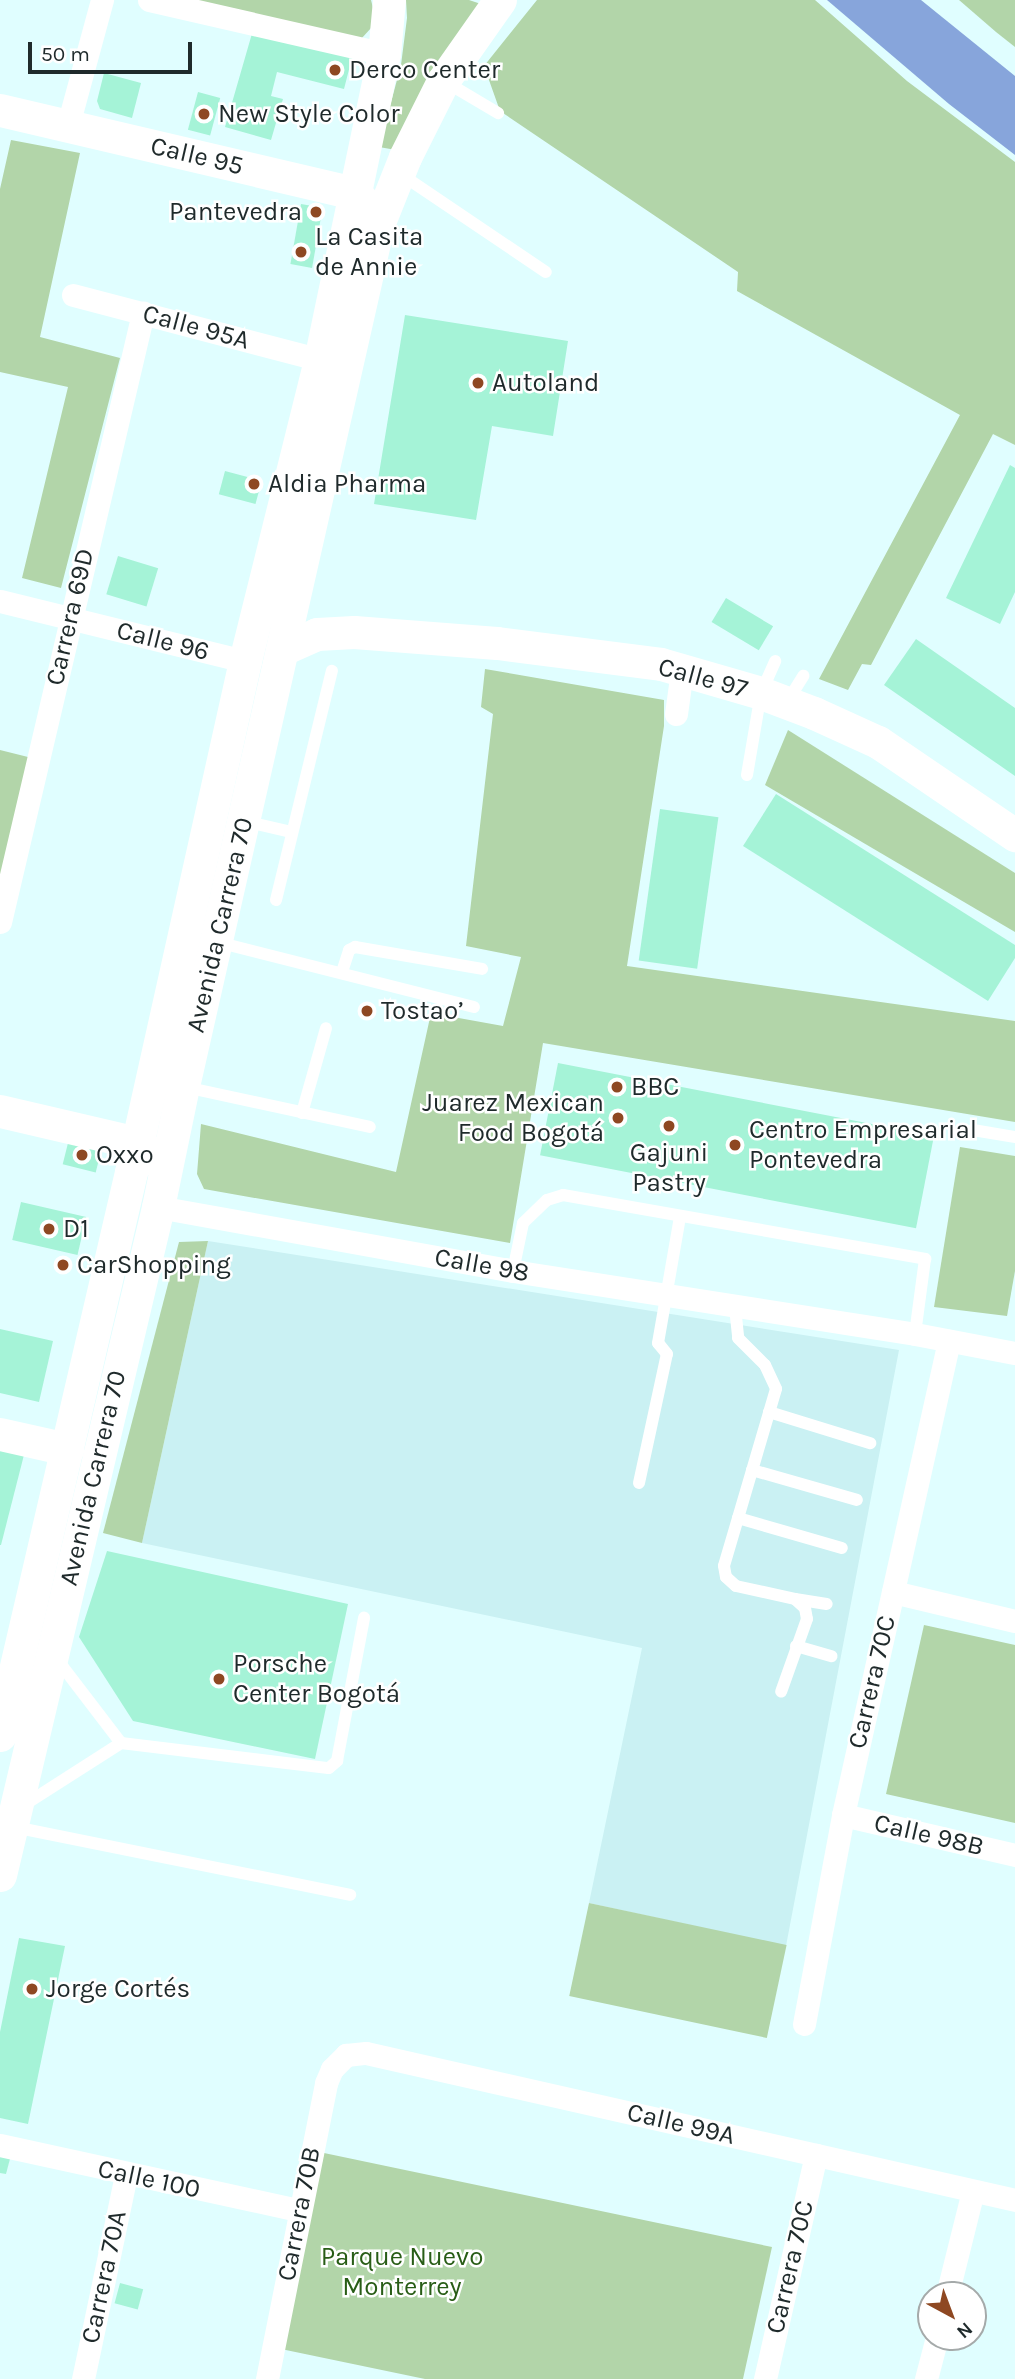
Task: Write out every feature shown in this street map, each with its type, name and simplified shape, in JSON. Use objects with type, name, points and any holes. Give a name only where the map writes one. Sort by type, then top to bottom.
[{"type":"street","points":[[68,125],[102,0]]},
{"type":"street","points":[[149,0],[384,54]]},
{"type":"street","name":"Avenida Carrera 70","points":[[0,1735],[245,661],[320,360],[384,54],[389,0]]},
{"type":"street","name":"Avenida Carrera 70","points":[[0,1875],[9,1819],[52,1652],[158,1206],[378,225],[399,173],[443,81],[500,0]]},
{"type":"street","name":"Calle 95","points":[[0,110],[355,193]]},
{"type":"street","points":[[355,193],[373,213],[378,225]]},
{"type":"street","name":"Calle 95A","points":[[73,295],[320,360]]},
{"type":"street","name":"Carrera 69D","points":[[0,922],[142,313]]},
{"type":"street","name":"Calle 97","points":[[299,584],[322,613],[354,632]]},
{"type":"street","name":"Calle 96","points":[[0,601],[245,661]]},
{"type":"street","name":"Calle 97","points":[[284,649],[317,634],[354,632],[497,643],[661,664],[783,690],[878,742],[1015,835]]},
{"type":"street","points":[[676,714],[682,670]]},
{"type":"street","points":[[0,1111],[137,1143],[148,1151],[151,1159],[158,1206]]},
{"type":"street","name":"Calle 98","points":[[158,1206],[513,1271],[915,1334],[1015,1353]]},
{"type":"street","name":"Carrera 70C","points":[[804,2024],[843,1815],[949,1341]]},
{"type":"street","points":[[0,1434],[67,1449]]},
{"type":"street","points":[[892,1592],[1015,1621]]},
{"type":"street","name":"Calle 98B","points":[[843,1815],[1015,1855]]},
{"type":"street","name":"Calle 99A","points":[[346,2055],[366,2053],[1015,2200]]},
{"type":"street","name":"Carrera 70B","points":[[267,2379],[298,2210],[326,2083],[332,2069],[346,2055]]},
{"type":"street","name":"Calle 100","points":[[0,2145],[126,2175],[298,2210]]},
{"type":"street","name":"Carrera 70C","points":[[765,2379],[816,2155]]},
{"type":"street","name":"Carrera 70A","points":[[83,2379],[126,2175]]},
{"type":"street","points":[[950,2281],[973,2190]]},
{"type":"street","points":[[926,2379],[933,2351]]},
{"type":"lane","points":[[443,81],[498,113]]},
{"type":"lane","points":[[399,173],[546,272]]},
{"type":"lane","points":[[747,775],[783,690],[775,661]]},
{"type":"lane","points":[[276,900],[332,671]]},
{"type":"lane","points":[[244,821],[291,832]]},
{"type":"lane","points":[[217,942],[474,1007]]},
{"type":"lane","points":[[342,972],[349,950],[355,947],[482,969]]},
{"type":"lane","points":[[302,1113],[326,1028]]},
{"type":"lane","points":[[183,1086],[370,1127]]},
{"type":"lane","points":[[973,1130],[1015,1137]]},
{"type":"lane","points":[[513,1271],[523,1223],[533,1210],[563,1195],[925,1259],[915,1334]]},
{"type":"lane","points":[[639,1483],[667,1354],[658,1343],[680,1217]]},
{"type":"lane","points":[[736,1307],[738,1338],[772,1375],[776,1389],[724,1566],[726,1577],[736,1586],[827,1604]]},
{"type":"lane","points":[[769,1412],[870,1443]]},
{"type":"lane","points":[[752,1470],[857,1500]]},
{"type":"lane","points":[[738,1518],[842,1548]]},
{"type":"lane","points":[[782,1692],[807,1619],[805,1608],[795,1599]]},
{"type":"lane","points":[[9,1819],[121,1743],[334,1766],[364,1618]]},
{"type":"lane","points":[[796,1646],[832,1656]]},
{"type":"lane","points":[[52,1652],[121,1743]]},
{"type":"lane","points":[[9,1819],[349,1895]]},
{"type":"shaded area","points":[[208,1241],[899,1350],[786,1946],[589,1903],[642,1648],[142,1543]]},
{"type":"green space","points":[[182,0],[371,0],[374,12],[372,27],[361,39]]},
{"type":"green space","points":[[406,0],[469,0],[481,4],[396,150],[379,147],[401,65],[407,18]]},
{"type":"green space","points":[[537,0],[815,0],[907,81],[1015,162],[1015,445],[993,434],[871,665],[862,664],[848,690],[819,679],[960,415],[737,291],[738,272],[500,111],[484,66]]},
{"type":"green space","points":[[959,0],[1015,0],[1015,47],[996,32]]},
{"type":"green space","points":[[11,140],[80,153],[40,337],[120,358],[61,588],[22,578],[68,387],[0,372],[0,189]]},
{"type":"green space","points":[[485,669],[664,700],[664,726],[627,966],[1015,1021],[1015,1122],[543,1043],[510,1243],[204,1189],[197,1174],[201,1124],[396,1172],[431,1013],[503,1026],[521,957],[466,946],[493,714],[481,707]]},
{"type":"green space","points":[[788,730],[1015,873],[1015,932],[765,785]]},
{"type":"green space","points":[[0,750],[32,758],[0,895]]},
{"type":"green space","points":[[960,1147],[1015,1156],[1015,1271],[1007,1316],[934,1307]]},
{"type":"green space","points":[[208,1241],[142,1543],[103,1533],[179,1242]]},
{"type":"green space","points":[[924,1625],[1015,1645],[1015,1823],[886,1794]]},
{"type":"green space","points":[[589,1903],[787,1945],[767,2038],[569,1996]]},
{"type":"green space","name":"Parque Nuevo Monterrey","points":[[324,2153],[772,2247],[743,2379],[425,2379],[281,2349]]},
{"type":"water","points":[[827,0],[921,0],[1015,76],[1015,155],[949,104]]},
{"type":"building","points":[[253,30],[353,54],[344,89],[277,72],[271,96],[283,99],[271,140],[225,127]]},
{"type":"building","points":[[104,73],[141,83],[132,118],[100,109],[97,101]]},
{"type":"building","name":"New Style Color","points":[[198,92],[220,98],[210,136],[188,130]]},
{"type":"building","points":[[301,204],[323,208],[312,268],[290,264]]},
{"type":"building","name":"Autoland","points":[[405,315],[568,341],[553,436],[492,426],[476,520],[374,504]]},
{"type":"building","points":[[1010,465],[1015,468],[1015,592],[1000,624],[946,598]]},
{"type":"building","points":[[225,471],[262,481],[255,504],[219,494]]},
{"type":"building","points":[[118,556],[158,568],[146,607],[106,594]]},
{"type":"building","points":[[726,598],[773,626],[759,650],[712,622]]},
{"type":"building","points":[[916,639],[1015,708],[1015,776],[884,685]]},
{"type":"building","points":[[776,794],[1015,945],[1015,958],[988,1001],[743,846]]},
{"type":"building","points":[[660,809],[718,817],[697,969],[639,961]]},
{"type":"building","name":"Centro Empresarial Pontevedra","points":[[558,1063],[934,1136],[916,1228],[540,1155]]},
{"type":"building","name":"Oxxo","points":[[69,1139],[102,1147],[96,1172],[63,1164]]},
{"type":"building","name":"D1","points":[[21,1202],[86,1217],[78,1255],[12,1240]]},
{"type":"building","points":[[0,1329],[53,1341],[39,1402],[0,1393]]},
{"type":"building","points":[[0,1445],[25,1451],[1,1545],[0,1545]]},
{"type":"building","name":"Porsche Center Bogotá","points":[[107,1551],[348,1604],[315,1759],[133,1721],[79,1637]]},
{"type":"building","name":"Jorge Cortés","points":[[19,1938],[65,1946],[28,2124],[0,2118],[0,2032]]},
{"type":"building","points":[[0,2152],[11,2155],[6,2174],[0,2173]]},
{"type":"building","points":[[120,2283],[143,2289],[138,2309],[115,2303]]},
{"type":"place","name":"Derco Center","points":[[335,70]]},
{"type":"place","name":"New Style Color","points":[[204,114]]},
{"type":"place","name":"Pantevedra","points":[[316,212]]},
{"type":"place","name":"La Casita de Annie","points":[[301,252]]},
{"type":"place","name":"Autoland","points":[[478,383]]},
{"type":"place","name":"Aldia Pharma","points":[[254,484]]},
{"type":"place","name":"Tostao’","points":[[367,1011]]},
{"type":"place","name":"BBC","points":[[617,1087]]},
{"type":"place","name":"Juarez Mexican Food Bogotá","points":[[618,1118]]},
{"type":"place","name":"Gajuni Pastry","points":[[669,1126]]},
{"type":"place","name":"Centro Empresarial Pontevedra","points":[[735,1145]]},
{"type":"place","name":"Oxxo","points":[[82,1155]]},
{"type":"place","name":"D1","points":[[49,1229]]},
{"type":"place","name":"CarShopping","points":[[63,1265]]},
{"type":"place","name":"Porsche Center Bogotá","points":[[219,1679]]},
{"type":"place","name":"Jorge Cortés","points":[[32,1989]]}]
